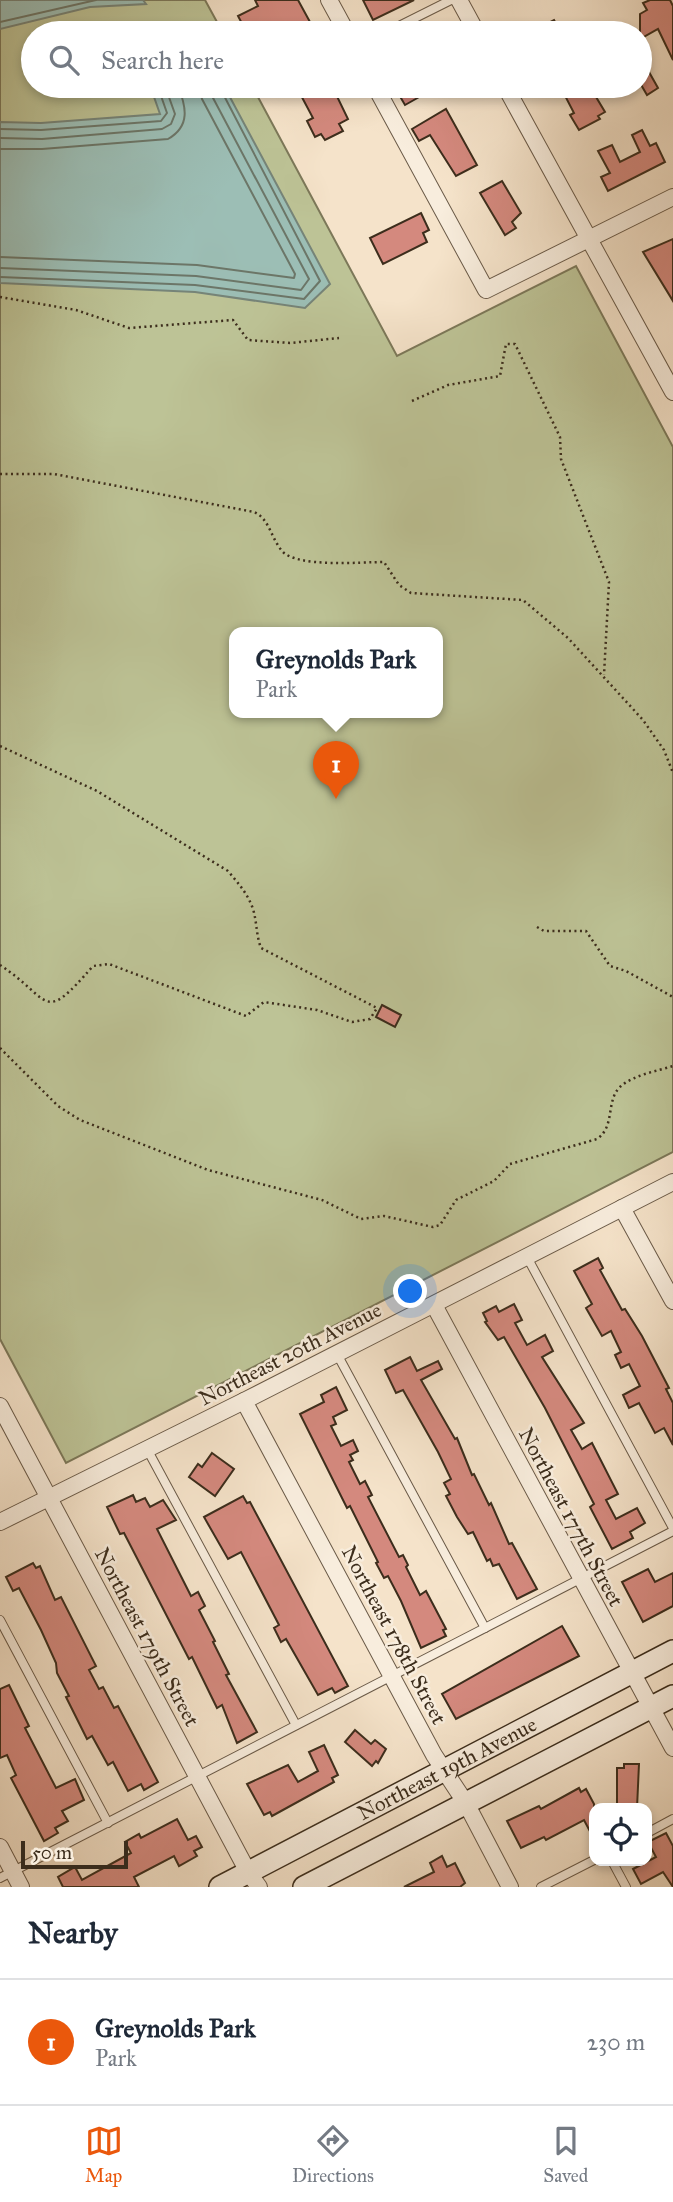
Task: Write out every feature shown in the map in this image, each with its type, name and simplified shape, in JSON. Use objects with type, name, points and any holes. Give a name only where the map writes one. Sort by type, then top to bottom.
[{"type":"street","points":[[329,0],[340,21]]},
{"type":"street","points":[[459,0],[470,21]]},
{"type":"street","points":[[382,98],[486,290],[673,197]]},
{"type":"street","points":[[512,98],[591,238],[673,392]]},
{"type":"street","name":"Northeast 20th Avenue","points":[[0,1522],[673,1182]]},
{"type":"street","points":[[622,1208],[673,1301]]},
{"type":"street","name":"Northeast 177th Street","points":[[434,1305],[673,1748]]},
{"type":"street","name":"Northeast 178th Street","points":[[244,1401],[443,1771],[467,1805],[510,1887]]},
{"type":"street","name":"Northeast 179th Street","points":[[0,1406],[253,1880]]},
{"type":"street","name":"Northeast 19th Avenue","points":[[220,1887],[253,1880],[443,1771],[673,1651]]},
{"type":"street","name":"Northeast 19th Avenue","points":[[304,1887],[467,1805],[673,1696]]},
{"type":"street","points":[[0,1847],[6,1874],[21,1887]]},
{"type":"lane","points":[[410,21],[451,0]]},
{"type":"lane","points":[[6,1874],[673,1530],[527,1257]]},
{"type":"lane","points":[[337,1354],[485,1628]]},
{"type":"lane","points":[[147,1449],[296,1725]]},
{"type":"lane","points":[[0,1620],[108,1823]]},
{"type":"lane","points":[[652,1830],[673,1819]]},
{"type":"lane","points":[[541,1887],[589,1863]]},
{"type":"lane","points":[[615,1866],[626,1887]]},
{"type":"path","points":[[0,297],[76,310],[129,328],[233,320],[248,340],[290,343],[339,338]]},
{"type":"path","points":[[412,401],[448,385],[500,376],[503,349],[506,345],[514,344],[560,437],[561,459],[609,582],[604,675]]},
{"type":"path","points":[[0,474],[54,474],[254,512],[262,515],[283,552],[294,558],[323,562],[384,562],[399,585],[411,593],[523,600],[568,638],[604,675],[643,720],[664,750],[673,773]]},
{"type":"path","points":[[0,746],[97,791],[228,871],[244,891],[254,911],[255,932],[261,948],[377,1008],[370,1019],[352,1022],[285,1003],[264,1002],[246,1016],[126,968],[108,964],[93,966],[65,998],[53,1002],[39,999],[18,977],[0,965]]},
{"type":"path","points":[[537,927],[544,931],[586,931],[610,966],[626,971],[673,997]]},
{"type":"path","points":[[0,1048],[58,1106],[80,1121],[208,1170],[322,1200],[361,1219],[384,1216],[433,1227],[440,1225],[462,1195],[494,1181],[510,1164],[597,1139],[607,1130],[613,1097],[619,1087],[673,1066]]},
{"type":"green space","points":[[0,0],[205,0],[216,21],[21,21],[21,98],[258,98],[397,356],[576,266],[673,447],[673,1152],[66,1463],[0,1339]]},
{"type":"water","points":[[0,0],[143,0],[146,4],[90,7],[33,21],[21,21],[21,24],[0,29]]},
{"type":"water","points":[[154,98],[230,98],[330,284],[305,308],[195,292],[0,283],[0,122],[41,123],[160,114]]},
{"type":"building","points":[[255,0],[298,0],[309,21],[241,21],[238,16],[258,6]]},
{"type":"building","points":[[363,0],[414,0],[373,20]]},
{"type":"building","points":[[650,0],[670,0],[673,6],[673,60],[658,29],[652,32],[652,21],[640,21],[640,14],[647,10],[643,3]]},
{"type":"building","points":[[652,77],[658,88],[652,92]]},
{"type":"building","points":[[302,98],[338,98],[348,119],[339,124],[343,131],[325,140],[321,134],[315,137],[307,121],[313,118]]},
{"type":"building","points":[[401,98],[417,98],[405,105]]},
{"type":"building","points":[[566,98],[597,98],[605,112],[598,116],[600,119],[579,130],[570,115],[574,113]]},
{"type":"building","points":[[446,109],[477,165],[456,176],[430,135],[419,141],[412,129]]},
{"type":"building","points":[[642,130],[650,146],[656,143],[665,162],[608,191],[601,177],[610,173],[598,151],[612,145],[620,162],[640,152],[632,135]]},
{"type":"building","points":[[502,181],[521,213],[512,222],[516,228],[505,235],[480,193]]},
{"type":"building","points":[[421,213],[429,230],[423,233],[427,242],[383,264],[370,238]]},
{"type":"building","points":[[673,239],[673,301],[643,252]]},
{"type":"building","points":[[382,1005],[401,1015],[395,1027],[376,1017]]},
{"type":"building","points":[[598,1258],[603,1268],[600,1270],[622,1310],[625,1309],[642,1336],[669,1388],[666,1389],[673,1403],[673,1445],[664,1428],[655,1433],[639,1403],[629,1408],[623,1395],[640,1386],[629,1364],[621,1368],[615,1355],[621,1352],[611,1331],[602,1336],[586,1308],[592,1304],[574,1271]]},
{"type":"building","points":[[514,1304],[522,1320],[515,1323],[527,1345],[545,1335],[553,1351],[542,1357],[584,1423],[571,1430],[582,1449],[592,1443],[618,1494],[606,1500],[616,1519],[637,1508],[645,1523],[630,1532],[633,1538],[612,1549],[590,1507],[594,1504],[545,1408],[504,1337],[498,1340],[485,1322],[487,1321],[483,1313],[496,1306],[499,1312]]},
{"type":"building","points":[[410,1357],[417,1371],[438,1361],[442,1369],[421,1380],[455,1439],[457,1438],[472,1475],[474,1474],[489,1505],[491,1503],[509,1544],[512,1543],[537,1589],[517,1599],[499,1564],[493,1566],[490,1559],[487,1561],[473,1532],[468,1534],[457,1517],[446,1496],[450,1494],[444,1483],[451,1479],[438,1452],[403,1390],[396,1393],[385,1370]]},
{"type":"building","points":[[336,1387],[347,1410],[333,1417],[336,1424],[331,1426],[341,1446],[353,1440],[358,1451],[350,1455],[353,1460],[349,1462],[360,1484],[365,1481],[372,1495],[368,1497],[399,1557],[403,1555],[420,1595],[426,1591],[446,1629],[443,1630],[446,1636],[421,1648],[401,1601],[388,1576],[384,1578],[350,1506],[347,1508],[300,1414],[324,1402],[321,1395]]},
{"type":"building","points":[[212,1453],[234,1469],[215,1496],[189,1477],[198,1464],[202,1467]]},
{"type":"building","points":[[133,1495],[136,1502],[145,1498],[150,1507],[163,1500],[176,1520],[157,1529],[191,1596],[198,1592],[205,1606],[199,1610],[229,1674],[226,1675],[257,1732],[237,1743],[222,1705],[217,1708],[192,1657],[189,1659],[124,1533],[120,1534],[107,1507]]},
{"type":"building","points":[[243,1496],[247,1503],[250,1502],[348,1686],[335,1693],[332,1688],[318,1695],[286,1639],[281,1642],[274,1628],[279,1625],[241,1552],[228,1559],[204,1517]]},
{"type":"building","points":[[33,1563],[36,1568],[40,1566],[55,1600],[61,1597],[96,1666],[89,1670],[99,1689],[103,1687],[114,1708],[118,1706],[158,1782],[144,1790],[141,1784],[128,1791],[113,1762],[108,1765],[92,1736],[87,1739],[66,1697],[69,1696],[41,1630],[19,1588],[13,1591],[6,1577]]},
{"type":"building","points":[[648,1569],[655,1582],[673,1573],[673,1606],[643,1622],[622,1582]]},
{"type":"building","points":[[562,1626],[579,1656],[456,1719],[442,1694]]},
{"type":"building","points":[[9,1685],[29,1726],[25,1728],[56,1788],[75,1779],[84,1800],[62,1811],[68,1821],[55,1828],[58,1833],[44,1841],[11,1778],[16,1775],[7,1755],[0,1758],[0,1689]]},
{"type":"building","points":[[355,1730],[371,1744],[375,1740],[386,1749],[378,1763],[376,1761],[372,1766],[345,1742]]},
{"type":"building","points":[[324,1745],[338,1775],[332,1778],[334,1782],[272,1816],[270,1812],[264,1815],[247,1784],[288,1765],[298,1782],[318,1771],[309,1752]]},
{"type":"building","points":[[624,1764],[639,1764],[637,1803],[617,1803],[617,1768],[624,1768]]},
{"type":"building","points":[[579,1788],[581,1792],[586,1789],[593,1803],[589,1803],[589,1830],[584,1820],[546,1840],[544,1837],[521,1848],[507,1821],[539,1806],[541,1809]]},
{"type":"building","points":[[177,1819],[188,1840],[196,1836],[202,1847],[194,1851],[197,1856],[179,1866],[174,1856],[134,1877],[139,1887],[63,1887],[58,1877],[75,1867],[82,1880],[131,1853],[125,1842],[139,1834],[141,1838]]},
{"type":"building","points":[[666,1833],[673,1846],[673,1887],[663,1872],[641,1884],[633,1869],[652,1866],[652,1859],[656,1857],[652,1850],[652,1840]]},
{"type":"building","points":[[442,1856],[447,1867],[455,1863],[465,1883],[460,1887],[404,1887],[434,1872],[430,1863]]},
{"type":"place","name":"Greynolds Park","points":[[336,799]]}]
